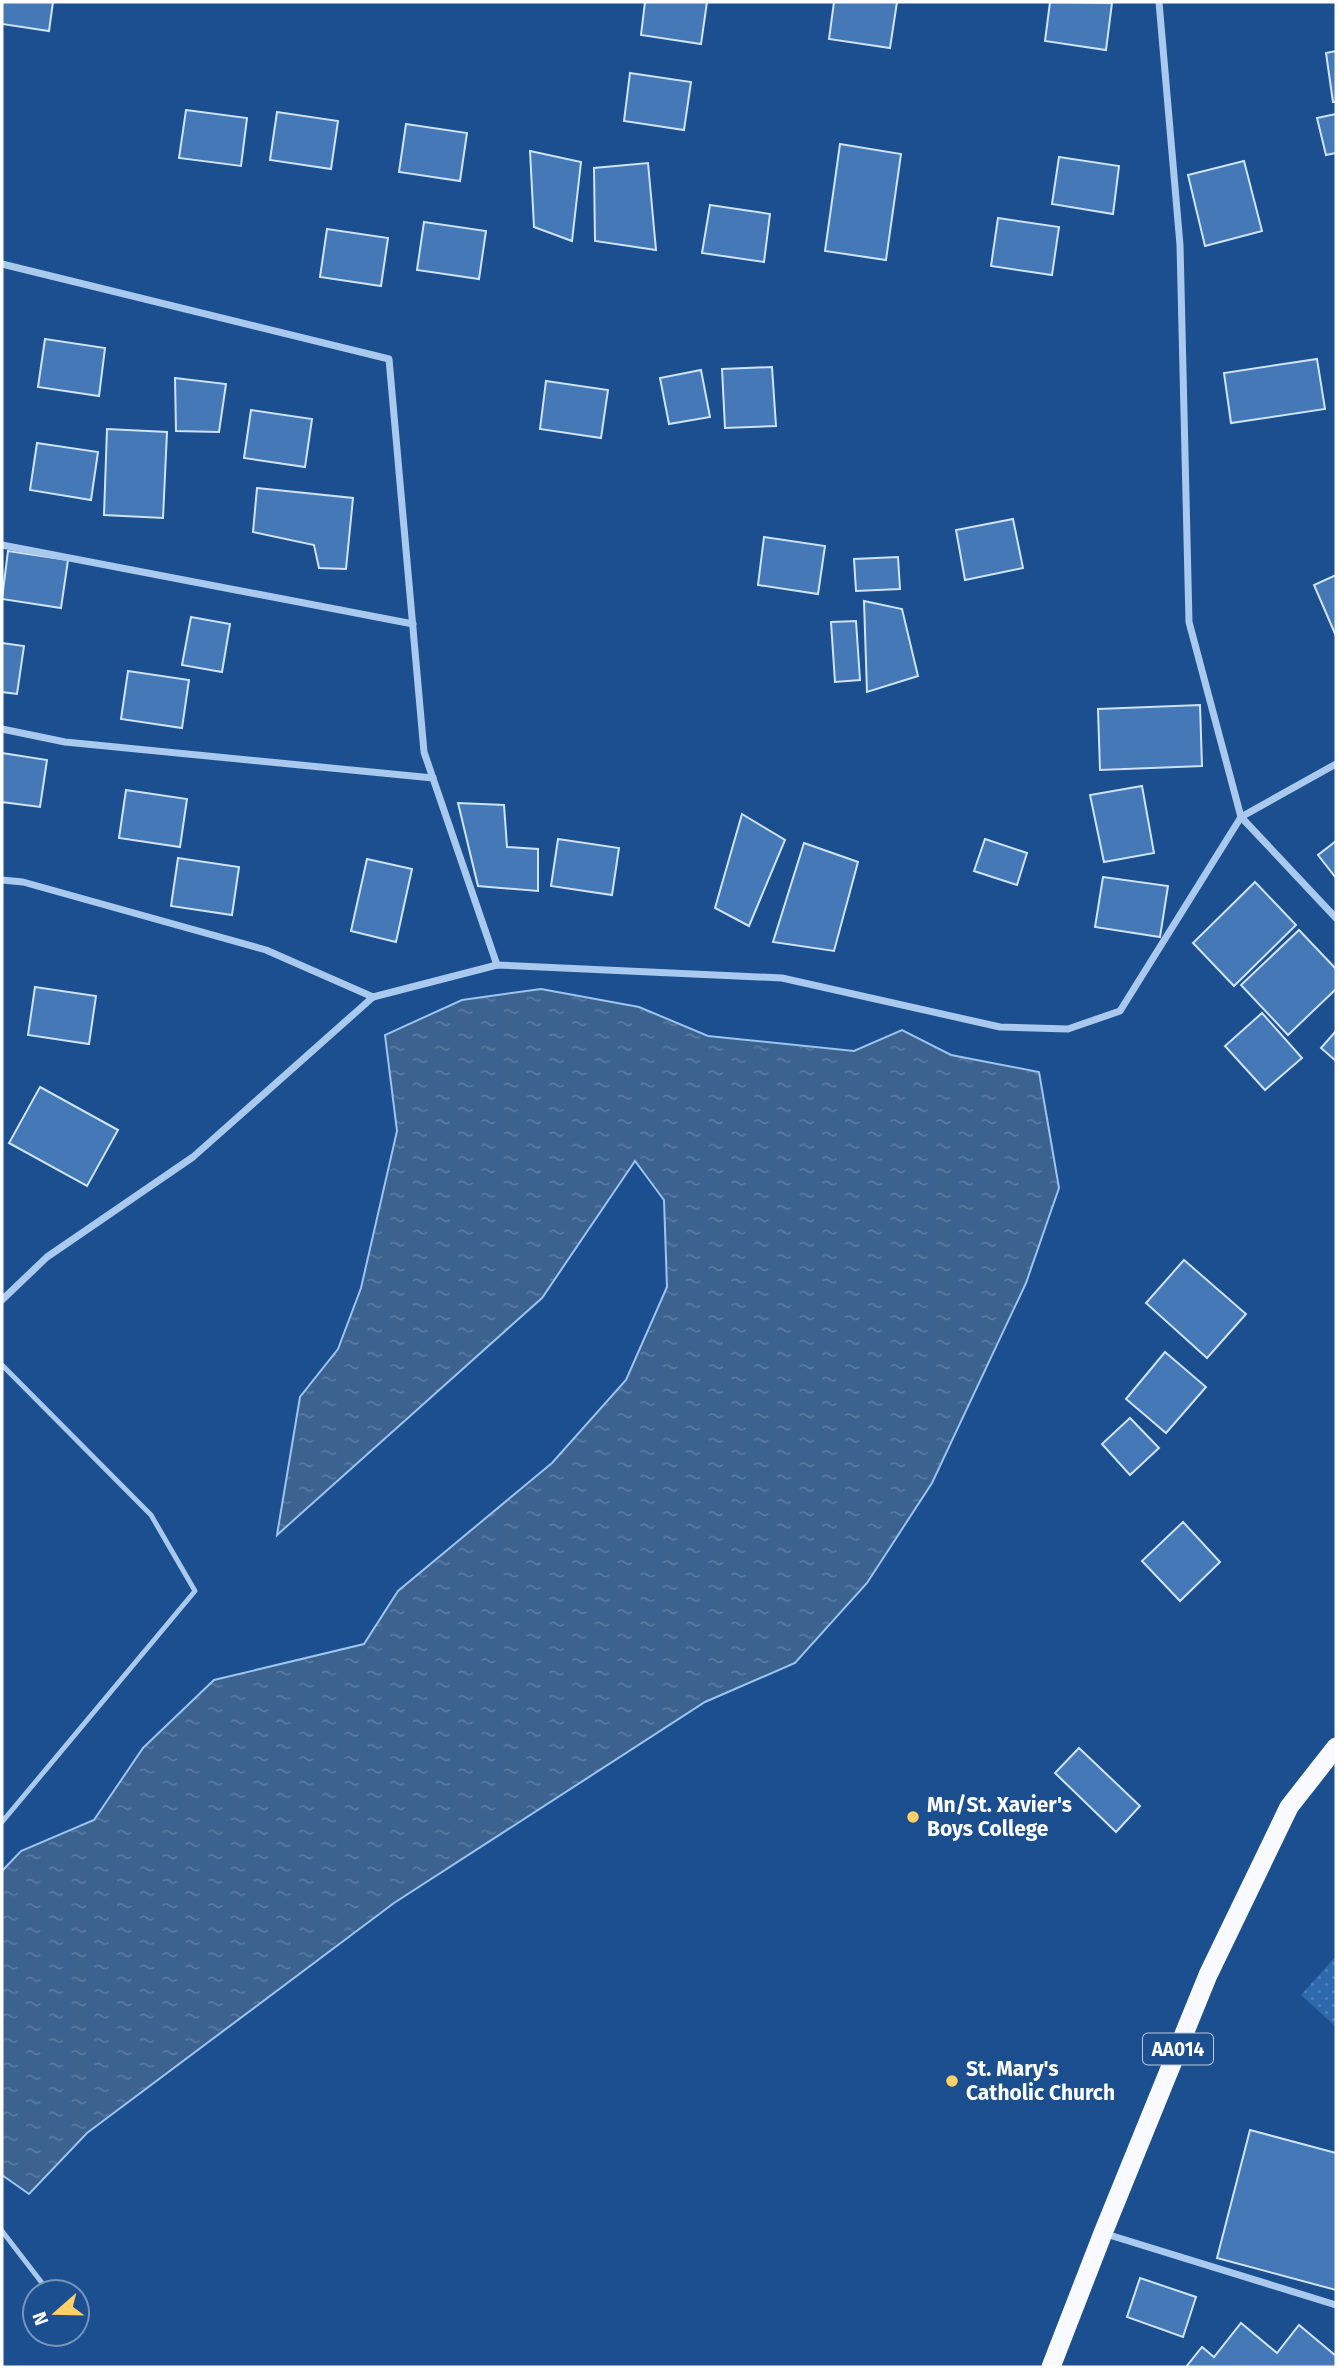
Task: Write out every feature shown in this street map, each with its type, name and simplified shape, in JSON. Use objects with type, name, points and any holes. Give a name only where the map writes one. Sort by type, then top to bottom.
[{"type":"highway","name":"AA014","points":[[1051,2367],[1208,1975],[1289,1807],[1336,1747]]},
{"type":"street","points":[[1159,2],[1180,245],[1189,622],[1241,817],[1336,918]]},
{"type":"street","points":[[2,264],[389,359],[424,752],[497,965]]},
{"type":"street","points":[[2,545],[413,624]]},
{"type":"street","points":[[2,729],[65,743],[433,778]]},
{"type":"street","points":[[2,1300],[47,1257],[193,1157],[373,997],[497,965],[782,978],[1000,1027],[1068,1030],[1120,1011],[1241,817],[1336,764]]},
{"type":"street","points":[[2,880],[23,882],[266,950],[373,997]]},
{"type":"street","points":[[1103,2232],[1336,2305]]},
{"type":"lane","points":[[2,1365],[151,1515],[195,1591],[2,1822]]},
{"type":"lane","points":[[2,2231],[38,2278]]},
{"type":"shaded area","points":[[1336,1956],[1336,2027],[1301,1995]]},
{"type":"water","points":[[541,989],[639,1007],[708,1036],[854,1051],[902,1030],[951,1055],[1039,1072],[1059,1188],[1026,1283],[932,1483],[867,1583],[795,1663],[705,1702],[394,1903],[87,2133],[29,2194],[2,2175],[2,1871],[21,1851],[94,1820],[143,1748],[214,1680],[364,1644],[398,1591],[552,1463],[626,1380],[667,1287],[664,1200],[635,1161],[542,1298],[277,1535],[300,1397],[338,1349],[361,1288],[397,1131],[385,1035],[462,1000]]},
{"type":"building","points":[[2,2],[53,2],[49,31],[2,24]]},
{"type":"building","points":[[645,2],[707,2],[701,44],[641,35]]},
{"type":"building","points":[[834,2],[897,2],[890,48],[829,39]]},
{"type":"building","points":[[1050,2],[1112,3],[1106,50],[1045,41]]},
{"type":"building","points":[[1336,51],[1336,102],[1333,102],[1326,53]]},
{"type":"building","points":[[630,73],[691,82],[684,130],[624,121]]},
{"type":"building","points":[[186,110],[247,118],[241,166],[179,158]]},
{"type":"building","points":[[277,112],[338,121],[331,169],[270,160]]},
{"type":"building","points":[[1336,114],[1336,153],[1326,155],[1317,118]]},
{"type":"building","points":[[406,124],[467,133],[460,181],[399,172]]},
{"type":"building","points":[[840,144],[901,154],[886,260],[825,251]]},
{"type":"building","points":[[530,151],[581,162],[572,241],[534,227]]},
{"type":"building","points":[[1059,157],[1119,166],[1113,214],[1052,204]]},
{"type":"building","points":[[1244,161],[1262,231],[1205,246],[1188,175]]},
{"type":"building","points":[[648,163],[656,250],[595,241],[594,168]]},
{"type":"building","points":[[710,205],[770,214],[764,262],[702,253]]},
{"type":"building","points":[[998,218],[1059,227],[1052,275],[991,266]]},
{"type":"building","points":[[424,222],[486,231],[479,279],[417,270]]},
{"type":"building","points":[[327,229],[388,238],[381,286],[320,277]]},
{"type":"building","points":[[45,339],[105,348],[99,396],[38,387]]},
{"type":"building","points":[[1317,359],[1325,409],[1231,423],[1224,373]]},
{"type":"building","points":[[772,367],[776,426],[725,428],[722,369]]},
{"type":"building","points":[[701,370],[710,417],[669,424],[660,378]]},
{"type":"building","points":[[175,378],[226,384],[219,432],[176,431]]},
{"type":"building","points":[[546,381],[608,390],[601,438],[540,429]]},
{"type":"building","points":[[251,410],[312,419],[305,467],[244,458]]},
{"type":"building","points":[[107,429],[167,432],[163,518],[104,515]]},
{"type":"building","points":[[37,443],[98,452],[91,500],[30,490]]},
{"type":"building","points":[[257,488],[353,498],[346,569],[319,568],[314,545],[253,532]]},
{"type":"building","points":[[1013,519],[1023,568],[965,580],[956,530]]},
{"type":"building","points":[[764,537],[825,546],[818,594],[758,585]]},
{"type":"building","points":[[8,551],[68,560],[61,608],[2,599]]},
{"type":"building","points":[[898,557],[900,589],[856,591],[854,559]]},
{"type":"building","points":[[1336,575],[1336,636],[1314,585]]},
{"type":"building","points":[[864,601],[902,609],[918,676],[867,692]]},
{"type":"building","points":[[191,617],[230,624],[222,672],[182,665]]},
{"type":"building","points":[[856,621],[860,680],[835,682],[831,622]]},
{"type":"building","points":[[2,643],[24,646],[17,694],[2,692]]},
{"type":"building","points":[[128,671],[189,680],[182,728],[121,719]]},
{"type":"building","points":[[1200,705],[1202,766],[1100,770],[1098,709]]},
{"type":"building","points":[[2,753],[47,760],[40,807],[2,802]]},
{"type":"building","points":[[1142,786],[1154,853],[1104,862],[1090,795]]},
{"type":"building","points":[[126,790],[187,799],[180,847],[119,838]]},
{"type":"building","points":[[458,803],[504,805],[507,847],[538,849],[538,891],[478,886]]},
{"type":"building","points":[[742,814],[785,840],[749,926],[715,908]]},
{"type":"building","points":[[558,839],[619,848],[612,895],[551,886]]},
{"type":"building","points":[[985,839],[1027,853],[1017,885],[974,871]]},
{"type":"building","points":[[1336,841],[1336,878],[1318,855]]},
{"type":"building","points":[[804,843],[858,862],[834,951],[773,942]]},
{"type":"building","points":[[178,858],[239,867],[232,915],[171,906]]},
{"type":"building","points":[[367,859],[412,869],[396,942],[351,931]]},
{"type":"building","points":[[1103,877],[1168,886],[1160,937],[1095,927]]},
{"type":"building","points":[[1255,882],[1296,925],[1234,986],[1193,943]]},
{"type":"building","points":[[1299,930],[1336,969],[1336,989],[1288,1035],[1241,985]]},
{"type":"building","points":[[35,987],[96,996],[89,1044],[28,1035]]},
{"type":"building","points":[[1262,1013],[1302,1058],[1265,1090],[1225,1046]]},
{"type":"building","points":[[1336,1031],[1336,1061],[1321,1048]]},
{"type":"building","points":[[40,1087],[118,1130],[87,1186],[9,1143]]},
{"type":"building","points":[[1184,1260],[1246,1314],[1207,1358],[1146,1303]]},
{"type":"building","points":[[1165,1352],[1206,1387],[1166,1433],[1126,1399]]},
{"type":"building","points":[[1130,1418],[1159,1448],[1130,1475],[1102,1444]]},
{"type":"building","points":[[1183,1522],[1220,1562],[1180,1601],[1142,1561]]},
{"type":"building","points":[[1079,1748],[1140,1806],[1116,1832],[1055,1773]]},
{"type":"building","points":[[1250,2130],[1336,2153],[1336,2290],[1217,2258]]},
{"type":"building","points":[[1140,2278],[1196,2297],[1183,2337],[1127,2317]]},
{"type":"building","points":[[1241,2323],[1277,2353],[1299,2325],[1336,2356],[1336,2367],[1186,2367],[1202,2347],[1214,2357]]},
{"type":"place","name":"Mn/St. Xavier's Boys College","points":[[913,1817]]},
{"type":"place","name":"St. Mary's Catholic Church","points":[[952,2081]]}]
